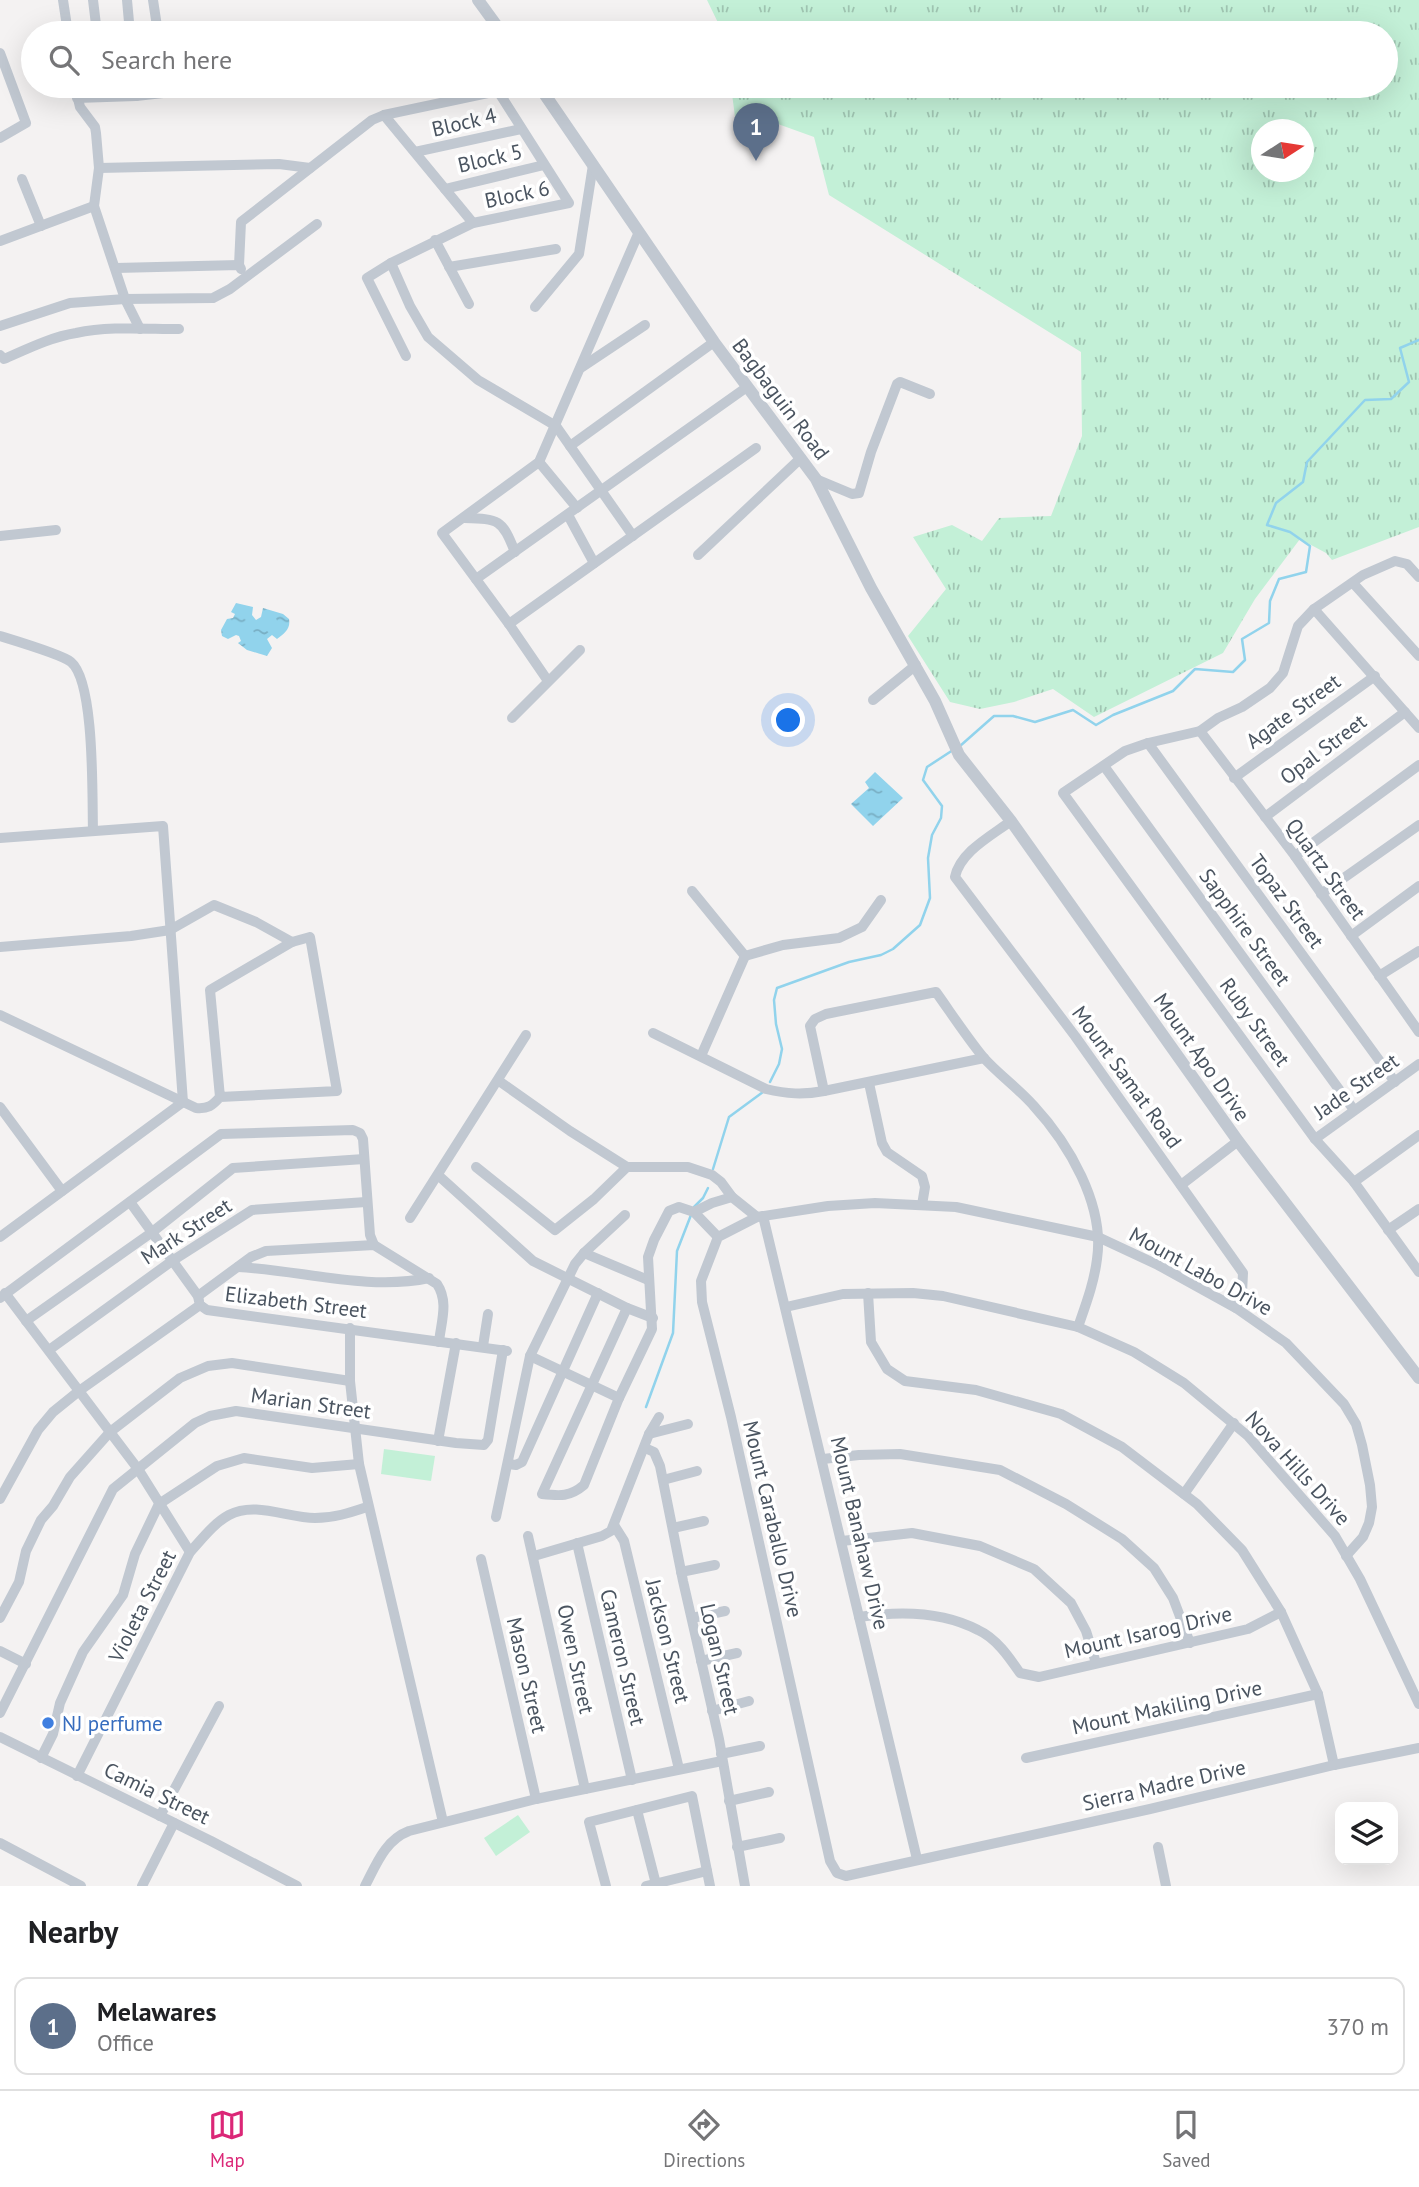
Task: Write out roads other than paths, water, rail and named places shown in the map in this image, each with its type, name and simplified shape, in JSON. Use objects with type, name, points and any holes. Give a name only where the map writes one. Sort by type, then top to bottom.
[{"type":"street","points":[[63,0],[66,21]]},
{"type":"street","points":[[93,0],[96,21]]},
{"type":"street","points":[[127,0],[129,21]]},
{"type":"street","points":[[153,0],[156,21]]},
{"type":"street","points":[[478,0],[493,21]]},
{"type":"street","points":[[0,53],[2,67],[26,122],[0,138]]},
{"type":"street","points":[[77,98],[83,114],[94,127],[99,168],[94,206],[125,299],[140,329]]},
{"type":"street","points":[[246,275],[239,265],[241,222],[372,120],[465,98]]},
{"type":"street","points":[[502,98],[544,165]]},
{"type":"street","name":"Bagbaguin Road","points":[[547,98],[714,342],[816,479],[871,588],[936,701],[959,755]]},
{"type":"street","points":[[384,115],[473,223]]},
{"type":"street","name":"Block 4","points":[[415,152],[521,129]]},
{"type":"street","points":[[99,168],[279,164],[310,169]]},
{"type":"street","points":[[535,307],[579,254],[593,164]]},
{"type":"street","name":"Block 5","points":[[445,189],[544,165]]},
{"type":"street","name":"Block 6","points":[[406,356],[367,278],[435,240],[473,223],[569,203],[544,165]]},
{"type":"street","points":[[22,179],[41,226]]},
{"type":"street","points":[[0,242],[94,206]]},
{"type":"street","points":[[0,326],[59,305],[125,299],[205,299],[221,294],[317,224]]},
{"type":"street","points":[[548,681],[442,533],[539,463],[639,232]]},
{"type":"street","points":[[435,240],[469,304]]},
{"type":"street","points":[[449,267],[556,249]]},
{"type":"street","points":[[391,263],[410,306],[428,337],[478,380],[556,426],[633,536]]},
{"type":"street","points":[[116,268],[239,265]]},
{"type":"street","points":[[582,368],[645,326]]},
{"type":"street","points":[[0,355],[4,359],[76,332],[179,329]]},
{"type":"street","points":[[570,446],[714,342]]},
{"type":"street","points":[[816,479],[852,494],[859,493],[871,452],[897,384],[900,382],[930,394]]},
{"type":"street","points":[[476,579],[747,387]]},
{"type":"street","points":[[509,624],[756,448]]},
{"type":"street","points":[[698,555],[801,458]]},
{"type":"street","points":[[539,463],[577,508]]},
{"type":"street","points":[[568,515],[594,563]]},
{"type":"street","points":[[463,518],[492,519],[506,530],[515,552]]},
{"type":"street","points":[[0,536],[56,530]]},
{"type":"street","points":[[1104,766],[1125,751],[1200,731],[1270,688],[1283,673],[1298,626],[1314,609],[1378,567],[1395,561],[1407,564],[1419,577]]},
{"type":"street","points":[[1353,583],[1419,656]]},
{"type":"street","points":[[1314,609],[1419,728]]},
{"type":"street","points":[[0,636],[69,660],[80,671],[85,687],[89,722],[93,831]]},
{"type":"street","points":[[512,718],[580,650]]},
{"type":"street","points":[[873,700],[916,665]]},
{"type":"street","name":"Agate Street","points":[[1234,778],[1375,676]]},
{"type":"street","name":"Opal Street","points":[[1265,817],[1405,712]]},
{"type":"street","name":"Quartz Street","points":[[1200,731],[1295,856],[1419,1032]]},
{"type":"street","name":"Topaz Street","points":[[1148,743],[1395,1082]]},
{"type":"street","name":"Mount Apo Drive","points":[[959,755],[1011,821],[1238,1141],[1419,1378]]},
{"type":"street","points":[[1295,856],[1419,765]]},
{"type":"street","name":"Ruby Street","points":[[1104,766],[1062,793],[1315,1139],[1354,1182],[1419,1272]]},
{"type":"street","name":"Sapphire Street","points":[[1104,766],[1354,1110]]},
{"type":"street","name":"Mount Samat Road","points":[[1011,821],[967,855],[957,867],[955,877],[1075,1036],[1243,1273],[1242,1293],[1237,1308]]},
{"type":"street","points":[[1321,894],[1419,825]]},
{"type":"street","points":[[0,838],[163,826],[183,1102]]},
{"type":"street","points":[[1351,936],[1419,886]]},
{"type":"street","points":[[692,891],[745,956]]},
{"type":"street","points":[[745,956],[783,945],[839,938],[862,926],[881,900]]},
{"type":"street","points":[[0,947],[170,930],[214,905],[256,922],[292,942]]},
{"type":"street","points":[[0,1015],[183,1102],[204,1109],[212,1106],[220,1097],[337,1091],[310,937],[292,942],[210,990],[220,1097]]},
{"type":"street","points":[[1379,976],[1419,951]]},
{"type":"street","points":[[701,1056],[745,956]]},
{"type":"street","points":[[824,1091],[810,1026],[815,1019],[826,1014],[936,992],[984,1058],[1034,1106],[1080,1171],[1097,1221],[1098,1257],[1078,1326]]},
{"type":"street","points":[[653,1033],[766,1089],[785,1094],[805,1095],[984,1058]]},
{"type":"street","points":[[411,1218],[526,1035]]},
{"type":"street","name":"Jade Street","points":[[1315,1139],[1419,1065]]},
{"type":"street","points":[[499,1081],[626,1167],[688,1167],[712,1175],[732,1197],[760,1217]]},
{"type":"street","points":[[869,1083],[882,1143],[887,1152],[922,1176],[925,1187],[922,1205]]},
{"type":"street","points":[[0,1237],[183,1102]]},
{"type":"street","points":[[0,1107],[62,1191]]},
{"type":"street","points":[[190,1552],[138,1469],[49,1350],[3,1295],[221,1134],[359,1132],[363,1139],[366,1202],[370,1235],[374,1245]]},
{"type":"street","points":[[1354,1182],[1419,1135]]},
{"type":"street","points":[[1181,1185],[1238,1141]]},
{"type":"street","points":[[26,1321],[151,1233],[233,1168],[365,1159]]},
{"type":"street","points":[[476,1167],[555,1230],[594,1199],[626,1167]]},
{"type":"street","points":[[439,1176],[533,1261],[626,1308],[653,1318]]},
{"type":"street","points":[[694,1212],[732,1197]]},
{"type":"street","points":[[130,1202],[199,1300],[251,1257],[279,1249],[374,1245],[437,1284],[443,1293],[444,1304],[439,1342]]},
{"type":"street","name":"Mark Street","points":[[49,1350],[172,1261],[252,1210],[366,1202]]},
{"type":"street","name":"Mount Labo Drive","points":[[760,1217],[828,1206],[875,1203],[956,1207],[1098,1237],[1158,1265],[1237,1308],[1286,1343],[1344,1404],[1356,1424],[1370,1485],[1372,1507],[1363,1537],[1346,1556]]},
{"type":"street","points":[[626,1308],[542,1494],[563,1497],[576,1493],[584,1485],[619,1398],[652,1329],[648,1257],[669,1211],[679,1207],[694,1212],[718,1237],[735,1226],[760,1217]]},
{"type":"street","points":[[1388,1230],[1419,1209]]},
{"type":"street","points":[[496,1517],[530,1356],[567,1279],[584,1253],[625,1216]]},
{"type":"street","name":"Mount Banahaw Drive","points":[[760,1217],[786,1307],[918,1858]]},
{"type":"street","name":"Mount Caraballo Drive","points":[[718,1237],[701,1281],[702,1302],[731,1417],[830,1861]]},
{"type":"street","points":[[584,1253],[648,1280]]},
{"type":"street","points":[[238,1267],[371,1282],[429,1278]]},
{"type":"street","points":[[508,1464],[516,1465],[522,1462],[598,1293]]},
{"type":"street","points":[[868,1293],[871,1342],[887,1369],[905,1381],[976,1390],[1061,1414],[1122,1447],[1197,1504],[1242,1550],[1281,1612],[1318,1694],[1334,1765]]},
{"type":"street","name":"Nova Hills Drive","points":[[786,1307],[843,1294],[913,1293],[943,1296],[1078,1326],[1134,1352],[1184,1383],[1248,1436],[1335,1536],[1360,1579],[1419,1703]]},
{"type":"street","name":"Elizabeth Street","points":[[0,1499],[38,1430],[53,1412],[199,1300],[207,1310],[506,1350],[488,1440],[484,1445]]},
{"type":"street","points":[[483,1346],[488,1314]]},
{"type":"street","points":[[350,1328],[350,1381],[354,1428],[367,1507],[443,1822]]},
{"type":"street","points":[[438,1441],[456,1343]]},
{"type":"street","points":[[530,1356],[619,1398]]},
{"type":"street","points":[[0,1618],[19,1582],[26,1551],[41,1520],[70,1477],[110,1432],[180,1378],[208,1366],[232,1363],[350,1381]]},
{"type":"street","name":"Marian Street","points":[[1,1711],[113,1489],[195,1423],[210,1416],[236,1411],[438,1441],[484,1445]]},
{"type":"street","points":[[534,1556],[611,1531],[649,1434],[659,1417]]},
{"type":"street","points":[[1184,1494],[1234,1423]]},
{"type":"street","points":[[649,1434],[688,1424]]},
{"type":"street","name":"Logan Street","points":[[645,1448],[654,1452],[663,1480],[722,1758],[745,1886]]},
{"type":"street","points":[[823,1459],[859,1454],[900,1454],[1000,1470],[1066,1504],[1122,1539],[1154,1568],[1173,1598],[1190,1643]]},
{"type":"street","points":[[41,1758],[53,1734],[60,1703],[83,1652],[122,1595],[135,1554],[159,1504],[217,1466],[244,1458],[312,1468],[359,1464]]},
{"type":"street","points":[[663,1480],[697,1471]]},
{"type":"street","name":"Violeta Street","points":[[77,1776],[190,1552],[217,1523],[232,1513],[250,1509],[312,1518],[338,1517],[367,1507]]},
{"type":"street","points":[[673,1528],[705,1521]]},
{"type":"street","name":"Jackson Street","points":[[614,1525],[624,1541],[679,1769]]},
{"type":"street","points":[[842,1541],[912,1533],[980,1546],[1034,1569],[1071,1603],[1086,1631],[1096,1663]]},
{"type":"street","name":"Owen Street","points":[[528,1536],[585,1789]]},
{"type":"street","name":"Cameron Street","points":[[577,1543],[632,1780]]},
{"type":"street","name":"Mason Street","points":[[481,1559],[536,1800]]},
{"type":"street","points":[[681,1572],[715,1566]]},
{"type":"street","points":[[692,1618],[725,1611]]},
{"type":"street","name":"Mount Isarog Drive","points":[[859,1617],[894,1612],[938,1617],[979,1630],[1004,1650],[1020,1673],[1039,1677],[1248,1629],[1281,1612]]},
{"type":"street","points":[[0,1651],[26,1664]]},
{"type":"street","points":[[701,1661],[737,1653]]},
{"type":"street","name":"Mount Makiling Drive","points":[[1026,1758],[1318,1694]]},
{"type":"street","points":[[712,1711],[750,1701]]},
{"type":"street","points":[[160,1816],[219,1706]]},
{"type":"street","name":"Camia Street","points":[[0,1737],[297,1886]]},
{"type":"street","points":[[365,1886],[393,1840],[409,1831],[679,1769],[760,1746]]},
{"type":"street","name":"Sierra Madre Drive","points":[[830,1861],[837,1873],[846,1876],[1419,1748]]},
{"type":"street","points":[[729,1801],[769,1792]]},
{"type":"street","points":[[606,1886],[589,1822],[692,1797],[710,1886]]},
{"type":"street","points":[[637,1810],[651,1885],[707,1871]]},
{"type":"street","points":[[142,1886],[174,1823]]},
{"type":"street","points":[[737,1847],[780,1838]]},
{"type":"street","points":[[0,1843],[81,1886]]},
{"type":"street","points":[[1158,1847],[1166,1886]]},
{"type":"water","points":[[236,603],[253,607],[252,615],[256,620],[261,617],[263,608],[283,614],[289,619],[289,626],[284,633],[277,639],[272,635],[267,639],[272,648],[267,656],[247,650],[238,643],[241,641],[239,636],[228,639],[222,636],[221,630],[227,619],[233,618],[235,614],[231,612]]},
{"type":"water","points":[[875,772],[903,798],[873,826],[851,804],[869,788],[865,782]]},
{"type":"waterway","points":[[960,746],[994,716],[1013,716],[1035,722],[1073,710],[1096,725],[1113,715],[1173,691],[1195,669],[1233,672],[1245,660],[1242,639],[1269,623],[1270,601],[1279,579],[1306,572],[1310,546],[1290,532],[1267,525],[1276,503],[1303,482],[1307,462],[1365,400],[1391,399],[1409,382],[1400,348],[1419,340]]},
{"type":"waterway","points":[[770,1082],[779,1064],[782,1049],[774,1000],[777,988],[849,962],[881,955],[893,949],[920,925],[930,898],[928,858],[932,835],[941,818],[942,806],[923,780],[927,767],[953,750]]},
{"type":"waterway","points":[[713,1169],[729,1117],[763,1092]]},
{"type":"waterway","points":[[694,1207],[708,1188]]},
{"type":"waterway","points":[[646,1407],[673,1333],[677,1251],[691,1215]]},
{"type":"place","name":"Melawares","points":[[756,161]]},
{"type":"place","name":"NJ perfume","points":[[48,1723]]}]
